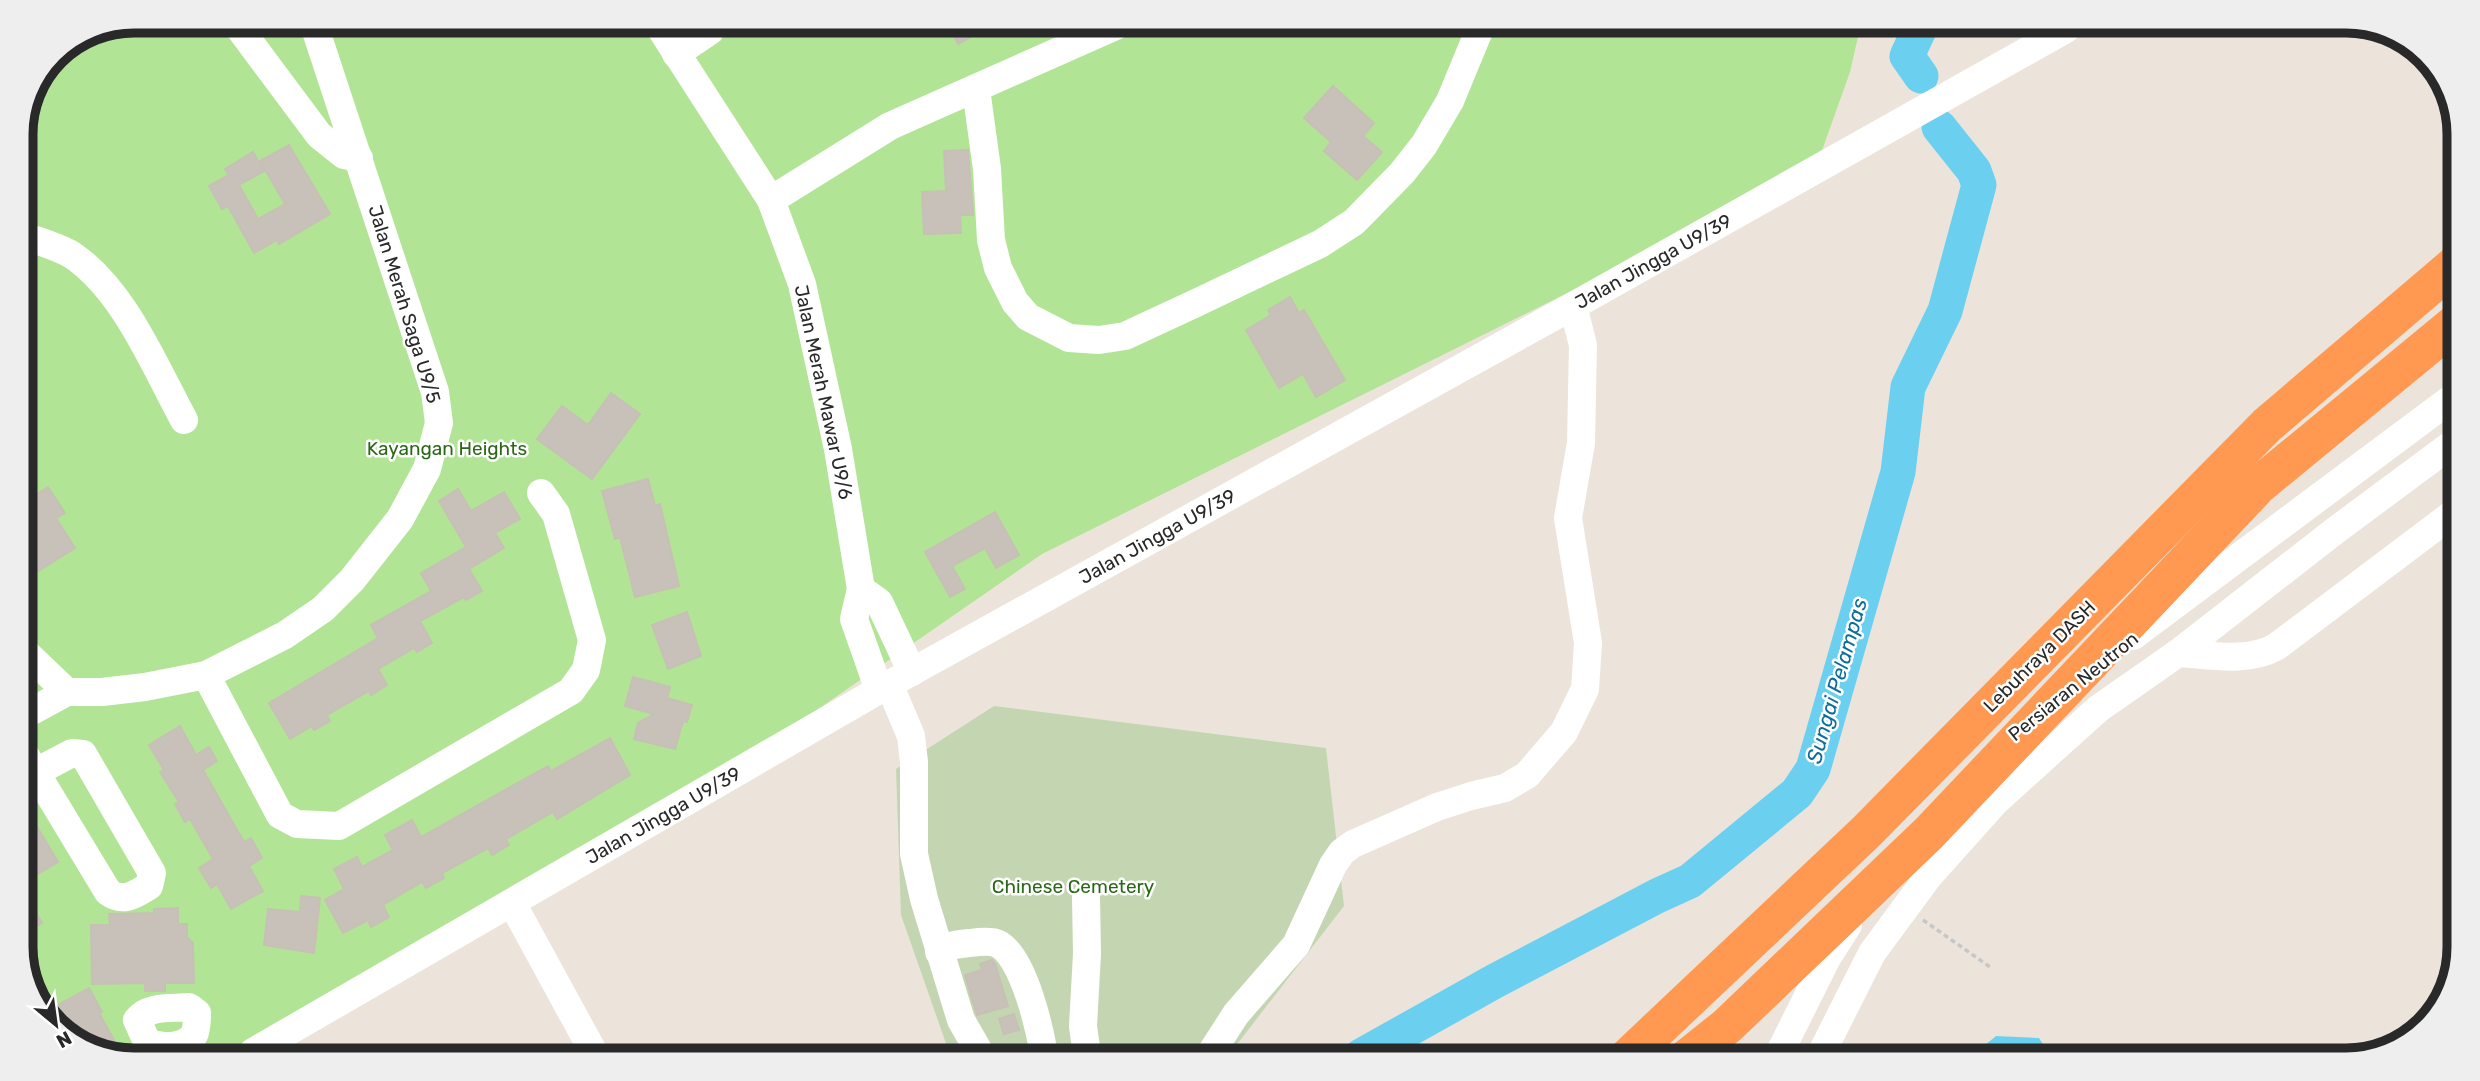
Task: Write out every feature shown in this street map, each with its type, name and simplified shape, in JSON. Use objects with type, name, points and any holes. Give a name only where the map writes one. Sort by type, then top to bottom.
[{"type":"highway","name":"Lebuhraya DASH","points":[[1638,1048],[1866,832],[2267,425],[2447,272]]},
{"type":"highway","name":"Lebuhraya DASH","points":[[1699,1048],[1727,1026],[1929,833],[2259,485],[2447,330]]},
{"type":"street","points":[[243,33],[319,135],[344,155],[359,158]]},
{"type":"street","name":"Jalan Merah Saga U9/5","points":[[33,711],[67,692],[102,692],[145,687],[206,675],[285,635],[323,609],[352,580],[400,519],[427,469],[439,424],[435,392],[317,33]]},
{"type":"street","name":"Jalan Merah Mawar U9/6","points":[[663,33],[771,200],[802,284],[838,449],[861,589]]},
{"type":"street","points":[[677,54],[707,33]]},
{"type":"street","points":[[771,200],[890,126],[1100,33]]},
{"type":"street","points":[[976,89],[987,169],[992,240],[998,268],[1015,302],[1028,317],[1069,338],[1099,340],[1125,336],[1320,244],[1354,222],[1402,173],[1424,145],[1450,101],[1477,33]]},
{"type":"street","name":"Jalan Jingga U9/39","points":[[260,1048],[893,682],[1573,306],[2059,33]]},
{"type":"street","points":[[33,239],[69,253],[93,271],[114,293],[184,420]]},
{"type":"street","points":[[1214,1048],[1236,1014],[1296,945],[1333,865],[1342,852],[1353,844],[1437,807],[1505,788],[1527,775],[1564,732],[1585,689],[1588,643],[1568,518],[1581,443],[1583,345],[1573,306]]},
{"type":"street","name":"Persiaran Neutron","points":[[1782,1048],[1827,958],[1887,864],[1978,766],[2078,678],[2447,402]]},
{"type":"street","name":"Persiaran Neutron","points":[[1824,1048],[1872,953],[1928,877],[1996,801],[2098,709],[2178,653],[2447,448]]},
{"type":"street","points":[[206,675],[280,815],[297,824],[339,826],[571,691],[586,670],[592,640],[556,514],[541,493]]},
{"type":"street","points":[[2178,653],[2248,657],[2276,647],[2447,518]]},
{"type":"street","points":[[893,682],[853,619],[861,589],[879,602],[893,682],[911,736],[914,762],[914,854],[939,952],[961,1020],[977,1048]]},
{"type":"street","points":[[33,659],[67,692]]},
{"type":"street","points":[[33,767],[108,892],[122,899],[149,886],[152,873],[83,754],[72,753],[36,772]]},
{"type":"street","points":[[1086,897],[1087,954],[1083,1026],[1086,1048]]},
{"type":"street","points":[[512,902],[591,1048]]},
{"type":"street","points":[[939,952],[947,946],[973,943],[996,943],[1007,951],[1017,966],[1039,1024],[1043,1048]]},
{"type":"path","points":[[1906,908],[1990,967]]},
{"type":"green space","name":"Kayangan Heights","points":[[135,33],[1859,33],[1850,72],[1815,170],[1042,554],[674,809],[252,1048],[135,1048],[96,1040],[91,1038],[91,990],[44,990],[33,953],[33,128],[41,96],[50,78],[78,50],[115,35]]},
{"type":"green space","name":"Chinese Cemetery","points":[[994,706],[1326,748],[1344,906],[1234,1048],[948,1048],[901,915],[896,769]]},
{"type":"water","points":[[1996,1036],[2039,1038],[2045,1048],[1981,1048]]},
{"type":"building","points":[[952,33],[978,33],[958,44]]},
{"type":"building","points":[[1333,86],[1374,123],[1363,136],[1382,152],[1357,180],[1324,151],[1331,142],[1304,118]]},
{"type":"building","points":[[289,145],[330,214],[279,244],[277,240],[254,253],[228,206],[222,209],[209,186],[229,175],[225,169],[253,152],[264,171],[239,185],[258,219],[285,204],[260,161]]},
{"type":"building","points":[[968,150],[973,215],[960,215],[961,233],[924,234],[922,192],[946,191],[944,151]]},
{"type":"building","points":[[1290,297],[1299,313],[1304,310],[1345,380],[1316,397],[1303,374],[1279,388],[1246,330],[1271,315],[1268,310]]},
{"type":"building","points":[[611,393],[640,414],[592,479],[537,439],[562,406],[588,425]]},
{"type":"building","points":[[648,479],[655,506],[660,504],[679,586],[635,597],[620,537],[615,539],[602,491]]},
{"type":"building","points":[[48,487],[65,513],[56,518],[75,548],[33,574],[33,496]]},
{"type":"building","points":[[458,489],[471,511],[504,492],[520,519],[495,533],[504,548],[469,569],[482,591],[466,600],[464,597],[420,621],[432,643],[417,652],[414,648],[378,669],[387,685],[371,695],[369,691],[327,715],[330,721],[314,730],[312,726],[290,739],[269,703],[378,638],[371,625],[431,591],[421,573],[466,547],[439,501]]},
{"type":"building","points":[[995,512],[1019,555],[996,568],[985,548],[952,566],[965,589],[950,597],[925,552]]},
{"type":"building","points":[[687,612],[701,656],[668,669],[652,625]]},
{"type":"building","points":[[633,677],[670,687],[667,698],[692,705],[687,722],[683,721],[675,749],[634,739],[638,723],[654,714],[625,706]]},
{"type":"building","points":[[180,726],[196,755],[209,747],[217,761],[203,770],[244,842],[251,838],[262,858],[249,866],[263,891],[231,909],[217,884],[211,888],[199,868],[213,859],[190,819],[185,822],[175,804],[179,802],[160,772],[164,770],[149,745]]},
{"type":"building","points":[[610,738],[630,775],[557,819],[553,812],[506,839],[509,845],[492,855],[488,848],[442,873],[444,878],[426,888],[422,882],[383,905],[389,917],[371,927],[368,920],[343,933],[325,900],[344,889],[334,869],[357,857],[362,867],[393,850],[385,835],[412,820],[421,837],[548,766],[551,771]]},
{"type":"building","points":[[33,820],[58,862],[33,877]]},
{"type":"building","points":[[301,896],[320,898],[314,953],[264,945],[268,909],[300,912]]},
{"type":"building","points":[[33,908],[42,923],[33,928]]},
{"type":"building","points":[[178,908],[178,924],[187,924],[187,937],[193,943],[194,983],[165,983],[165,991],[145,991],[145,983],[92,984],[91,925],[110,925],[109,914],[154,913],[154,909]]},
{"type":"building","points":[[992,960],[1008,1006],[977,1015],[965,975],[982,970],[980,964]]},
{"type":"building","points":[[91,992],[117,1046],[91,1038]]},
{"type":"building","points":[[1014,1014],[1019,1030],[1004,1034],[999,1019]]},
{"type":"waterway","name":"Sungai Pelampas","points":[[1918,33],[1907,56],[1921,76]]},
{"type":"waterway","name":"Sungai Pelampas","points":[[1375,1048],[1495,981],[1690,881],[1797,793],[1813,769],[1898,472],[1908,387],[1945,311],[1979,185],[1974,171],[1939,127]]}]
